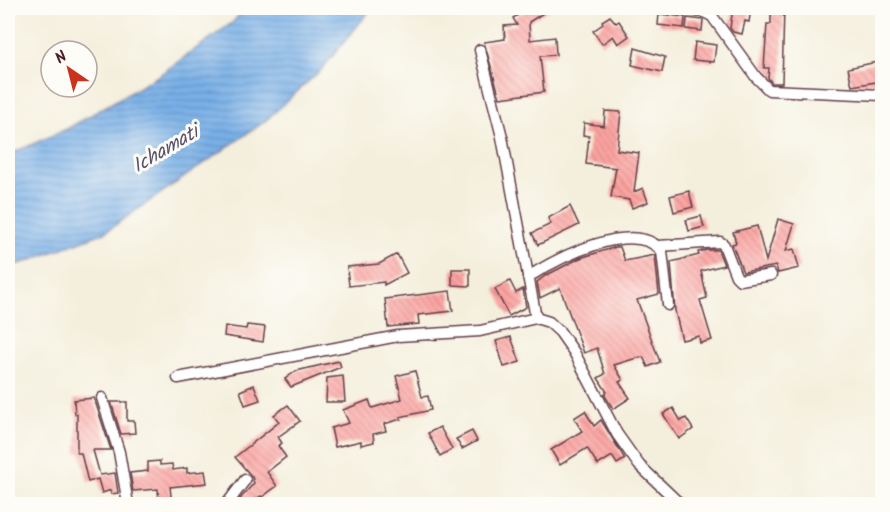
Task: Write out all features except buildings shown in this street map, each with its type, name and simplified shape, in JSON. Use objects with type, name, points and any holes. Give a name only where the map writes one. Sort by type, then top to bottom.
[{"type":"street","points":[[678,8],[704,12],[712,16],[769,90],[882,95]]},
{"type":"street","points":[[480,50],[502,137],[536,318]]},
{"type":"street","points":[[528,277],[560,259],[611,239],[622,237],[639,239],[652,242],[662,251],[668,305]]},
{"type":"street","points":[[658,246],[720,242],[724,245],[736,276],[740,280],[771,275]]},
{"type":"street","points":[[178,378],[398,336],[480,330],[536,318],[549,322],[560,332],[574,352],[617,434],[639,465],[680,504]]},
{"type":"street","points":[[102,398],[119,452],[128,504]]},
{"type":"street","points":[[227,504],[245,480]]},
{"type":"water","name":"Ichamati","points":[[245,8],[372,8],[322,69],[264,122],[105,232],[8,267],[8,155],[67,129],[158,76],[233,22]]}]
